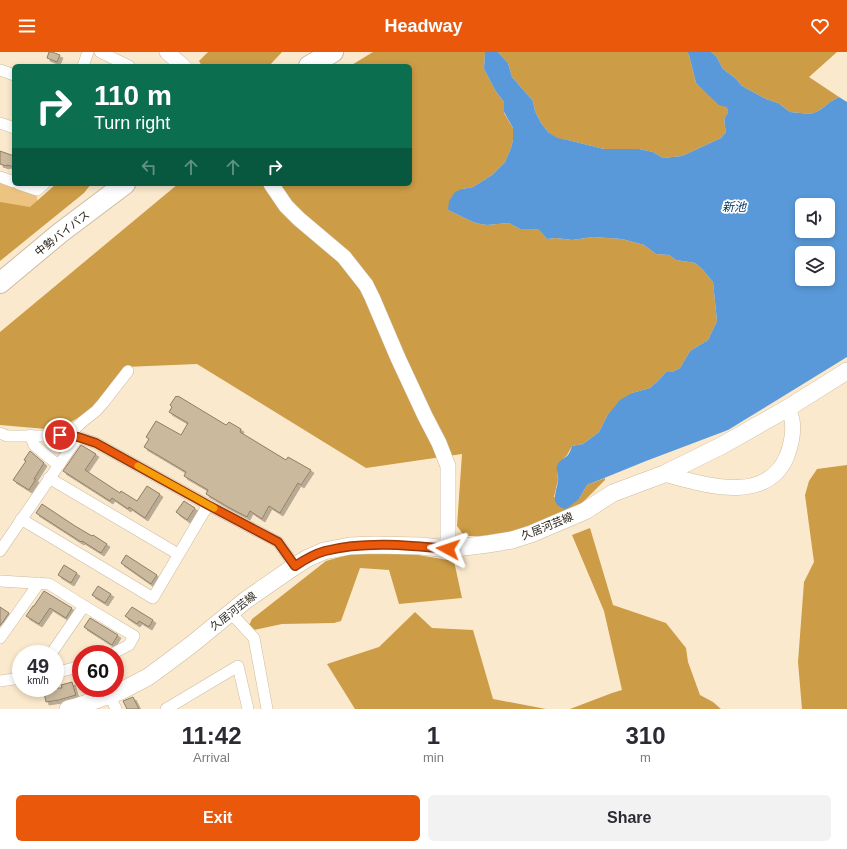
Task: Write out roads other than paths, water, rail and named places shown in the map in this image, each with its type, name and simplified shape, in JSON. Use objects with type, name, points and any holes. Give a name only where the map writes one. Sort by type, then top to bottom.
[{"type":"highway","points":[[312,64],[333,52]]},
{"type":"highway","name":"中勢バイパス","points":[[2,282],[60,233],[122,186]]},
{"type":"main road","name":"久居河芸線","points":[[124,690],[164,666],[246,600],[308,558],[324,551],[350,546],[421,546],[448,549],[512,540],[531,534],[585,511],[613,493],[664,474],[721,446],[788,408],[847,371]]},
{"type":"main road","name":"久居河芸線","points":[[68,709],[111,697]]},
{"type":"street","points":[[84,64],[88,52]]},
{"type":"street","points":[[100,52],[125,64]]},
{"type":"street","points":[[168,52],[181,64]]},
{"type":"street","points":[[0,70],[12,74]]},
{"type":"street","points":[[0,123],[12,127]]},
{"type":"street","points":[[0,177],[12,181]]},
{"type":"street","points":[[25,186],[37,190],[42,186]]},
{"type":"street","points":[[272,186],[286,206],[298,219],[344,257],[366,285],[372,297],[398,358],[439,443],[448,466],[448,549]]},
{"type":"street","points":[[0,551],[58,465],[72,436],[82,422],[103,404],[128,371]]},
{"type":"street","points":[[664,474],[717,486],[734,488],[756,485],[766,480],[784,463],[788,453],[792,432],[792,420],[788,408]]},
{"type":"street","points":[[0,445],[3,434],[7,436],[72,436],[96,443],[278,542],[295,566]]},
{"type":"street","points":[[30,435],[34,445],[58,465]]},
{"type":"street","points":[[49,478],[178,554]]},
{"type":"street","points":[[22,519],[153,598],[208,505]]},
{"type":"street","points":[[0,581],[49,584],[134,636],[129,645],[124,648]]},
{"type":"street","points":[[0,638],[39,583]]},
{"type":"street","points":[[58,645],[84,606]]},
{"type":"street","points":[[230,612],[254,638],[267,709]]},
{"type":"street","points":[[166,709],[238,666],[248,709]]},
{"type":"street","points":[[0,681],[12,679]]},
{"type":"water","name":"新池","points":[[485,52],[498,52],[508,63],[512,77],[533,101],[535,111],[541,123],[548,132],[557,138],[604,149],[639,149],[653,152],[663,158],[682,156],[721,138],[726,132],[724,120],[728,110],[726,107],[719,105],[696,83],[687,52],[711,52],[716,56],[723,69],[735,78],[742,86],[766,99],[778,103],[790,112],[811,114],[820,110],[839,97],[847,102],[847,357],[728,430],[587,485],[579,499],[566,509],[557,505],[555,502],[555,495],[558,479],[557,466],[560,461],[568,455],[572,446],[583,444],[599,432],[607,416],[620,400],[632,393],[650,388],[666,372],[672,372],[680,368],[690,351],[708,340],[717,321],[713,282],[695,263],[676,260],[669,255],[656,254],[644,245],[622,239],[593,237],[572,240],[556,238],[547,239],[539,230],[520,229],[509,223],[487,225],[480,224],[448,210],[449,201],[455,192],[473,187],[492,175],[505,162],[511,148],[513,128],[504,112],[504,102],[495,90],[484,69]]}]
